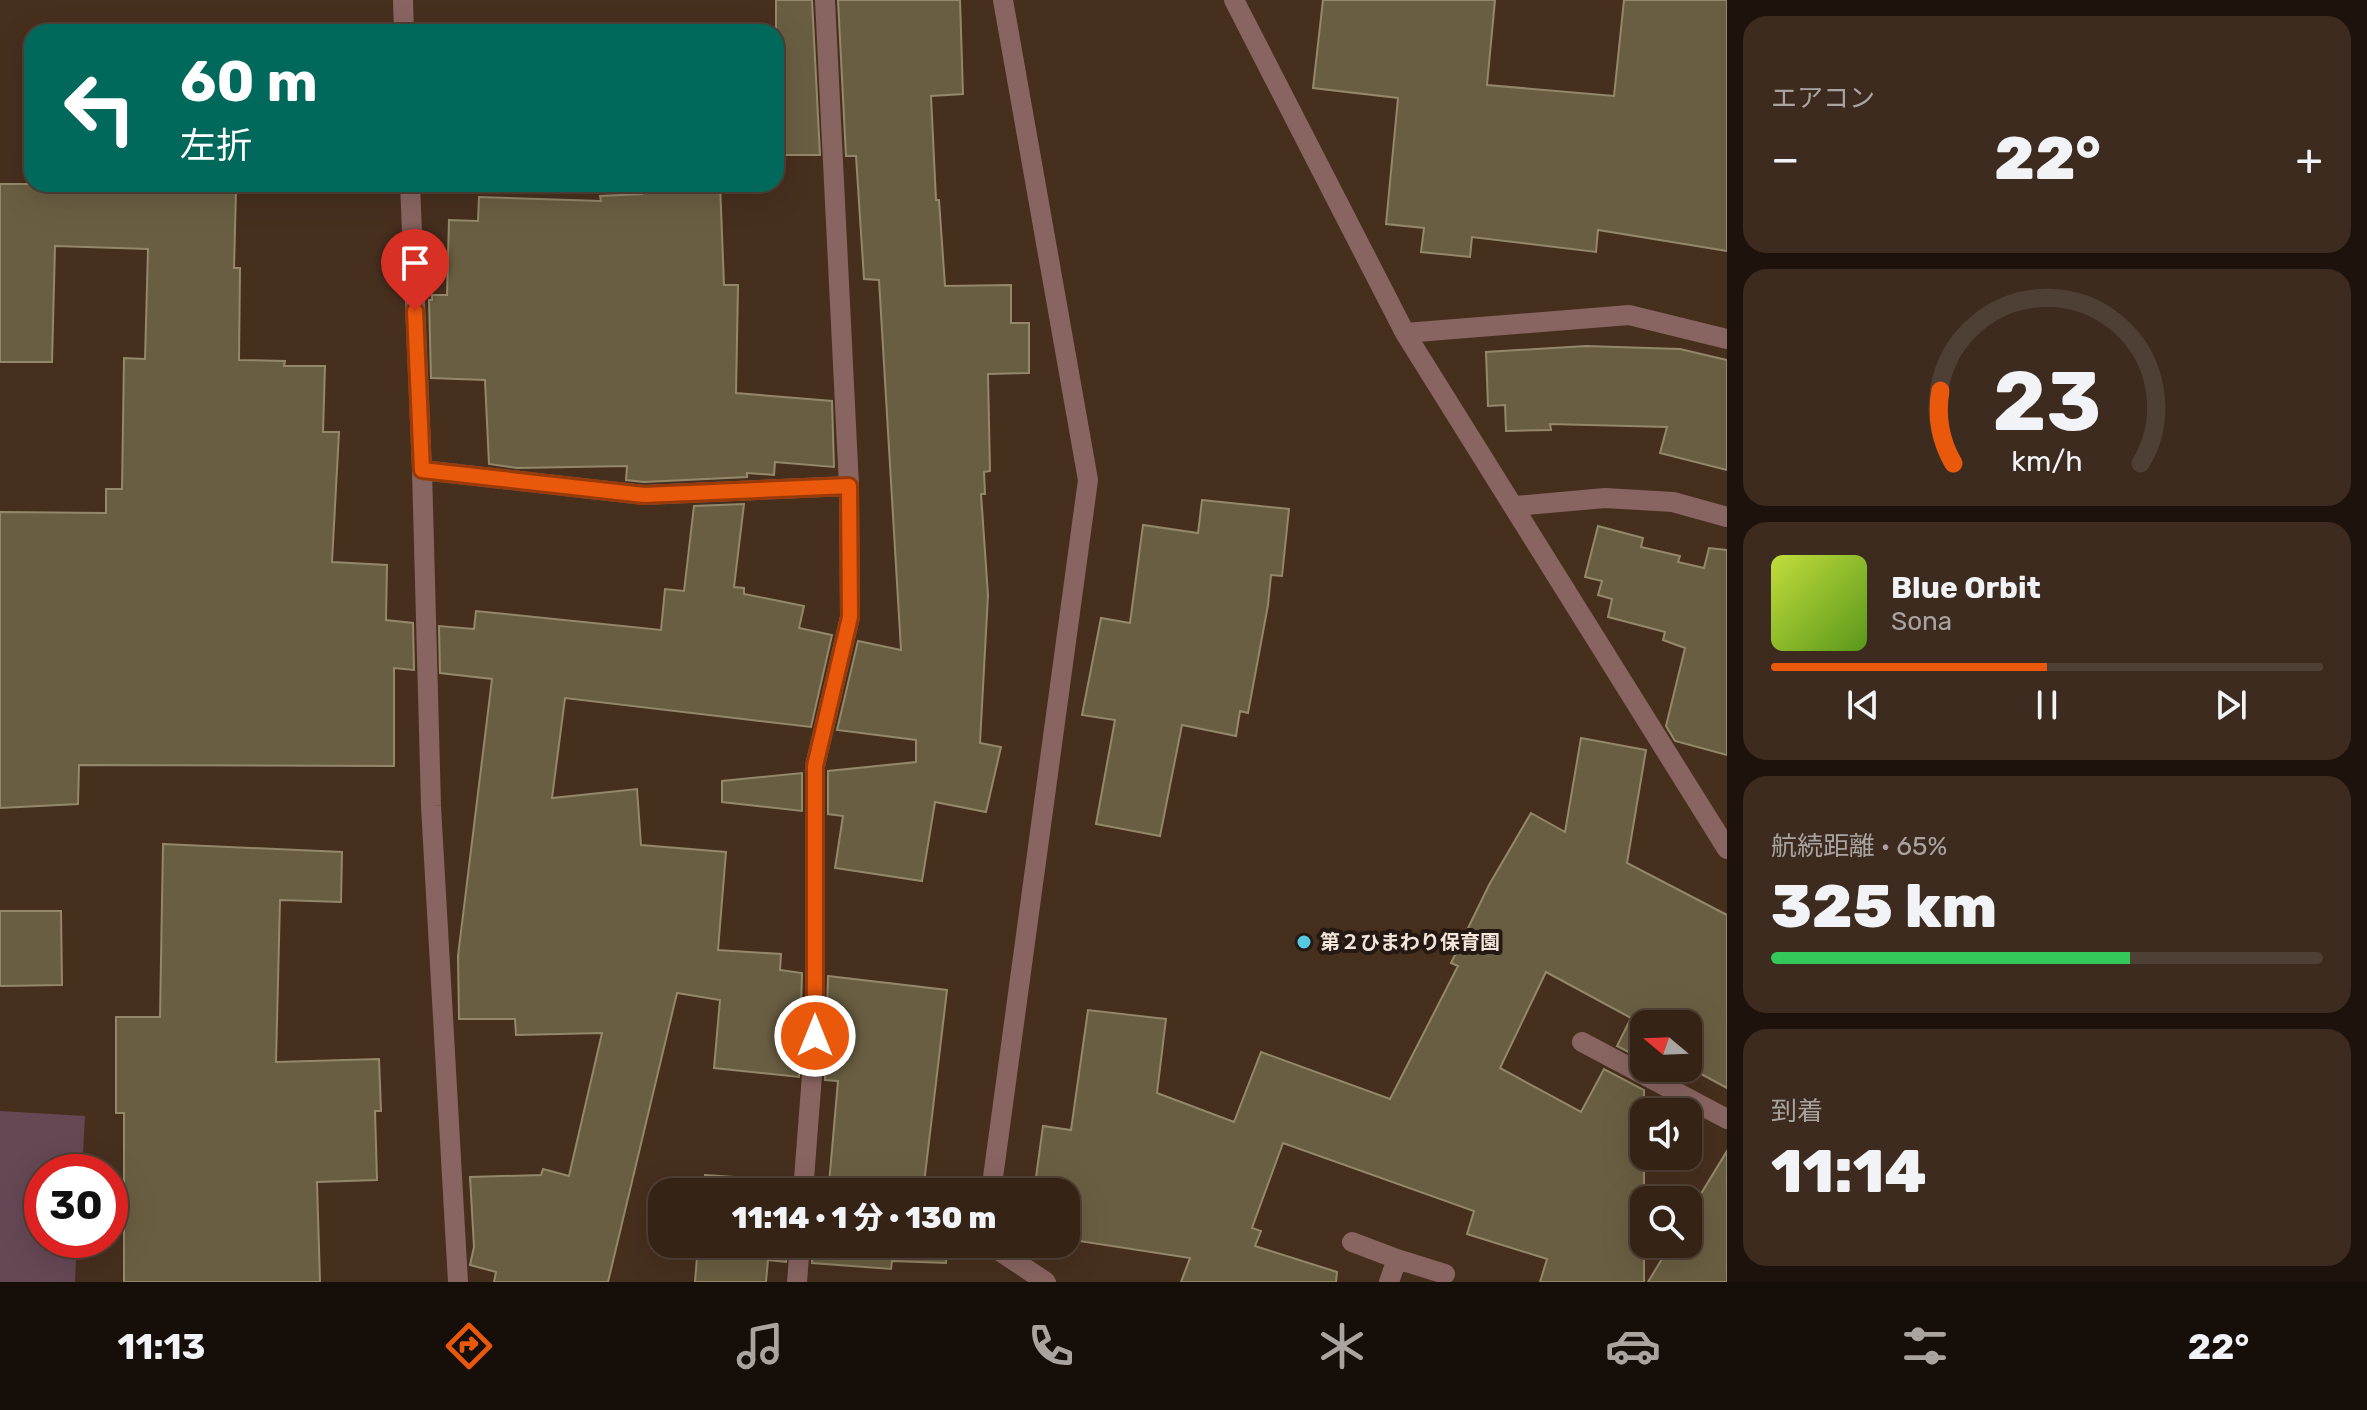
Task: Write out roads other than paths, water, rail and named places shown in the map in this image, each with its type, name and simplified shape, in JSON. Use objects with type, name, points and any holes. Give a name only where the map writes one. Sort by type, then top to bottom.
[{"type":"street","points":[[403,0],[404,24]]},
{"type":"street","points":[[804,1178],[815,1036],[815,766],[850,617],[849,486],[825,0]]},
{"type":"street","points":[[993,1178],[1088,480],[1003,0]]},
{"type":"street","points":[[1234,0],[1405,333],[1727,849]]},
{"type":"street","points":[[410,192],[431,806],[458,1282]]},
{"type":"street","points":[[1405,333],[1629,315],[1727,339]]},
{"type":"street","points":[[422,470],[644,495],[849,486]]},
{"type":"street","points":[[1515,506],[1605,498],[1673,502],[1727,517]]},
{"type":"street","points":[[1582,1042],[1727,1119]]},
{"type":"street","points":[[1352,1242],[1445,1274]]},
{"type":"street","points":[[797,1282],[799,1258]]},
{"type":"street","points":[[1010,1258],[1046,1282]]},
{"type":"street","points":[[1389,1282],[1397,1259]]},
{"type":"place","name":"第２ひまわり保育園","points":[[1304,942]]}]
